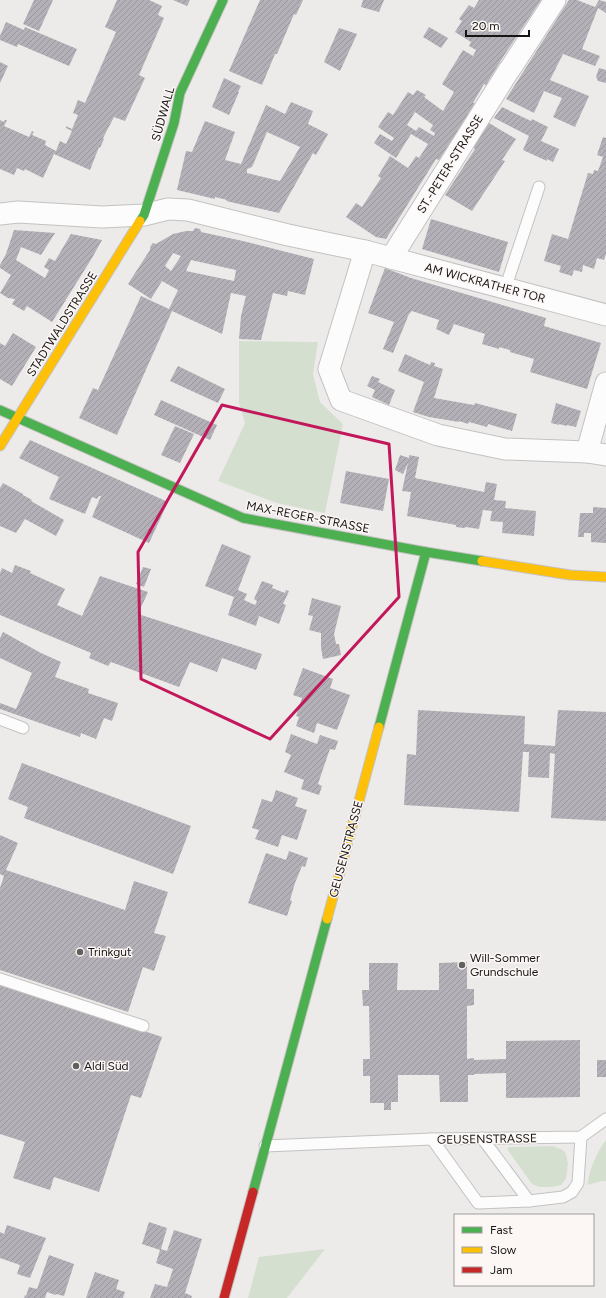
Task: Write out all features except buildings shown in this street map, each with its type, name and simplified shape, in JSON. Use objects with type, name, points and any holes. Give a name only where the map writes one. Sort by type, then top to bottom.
[{"type":"street","name":"SÜDWALL","points":[[144,215],[174,123],[180,93],[223,0]]},
{"type":"street","name":"ST.-PETER-STRASSE","points":[[391,258],[555,0]]},
{"type":"street","name":"AM WICKRATHER TOR","points":[[0,214],[18,212],[102,217],[144,215],[168,210],[188,210],[288,235],[365,251],[606,316]]},
{"type":"street","name":"STADTWALDSTRASSE","points":[[0,446],[144,215]]},
{"type":"street","points":[[365,251],[329,369],[341,400],[438,434],[505,449],[597,453],[606,382]]},
{"type":"street","name":"MAX-REGER-STRASSE","points":[[0,410],[243,518],[426,552],[570,575],[606,578]]},
{"type":"street","name":"GEUSENSTRASSE","points":[[224,1298],[426,552]]},
{"type":"lane","points":[[505,289],[539,187]]},
{"type":"lane","points":[[0,719],[23,728]]},
{"type":"lane","points":[[0,979],[143,1026]]},
{"type":"lane","points":[[432,1139],[478,1203],[529,1202],[563,1198],[572,1192],[578,1183],[581,1137],[606,1119]]},
{"type":"lane","name":"GEUSENSTRASSE","points":[[265,1146],[432,1139],[581,1137]]},
{"type":"lane","points":[[482,1138],[529,1202]]},
{"type":"highlighted area","points":[[222,405],[389,444],[399,597],[270,739],[141,679],[138,552]]},
{"type":"green space","points":[[239,341],[318,342],[313,374],[320,402],[343,424],[325,513],[277,503],[218,481],[245,423],[239,403]]},
{"type":"green space","points":[[606,1140],[606,1181],[587,1185],[594,1161]]},
{"type":"green space","points":[[553,1146],[563,1150],[566,1154],[568,1164],[566,1179],[561,1185],[552,1187],[539,1187],[532,1184],[507,1149],[509,1147]]},
{"type":"green space","points":[[325,1249],[287,1298],[248,1298],[259,1257]]},
{"type":"traffic: fast","points":[[140,221],[144,215],[174,123],[180,93],[223,0]]},
{"type":"traffic: fast","points":[[0,410],[243,518],[482,561]]},
{"type":"traffic: fast","points":[[379,727],[426,552]]},
{"type":"traffic: fast","points":[[253,1192],[327,919]]},
{"type":"traffic: slow","points":[[0,446],[140,221]]},
{"type":"traffic: slow","points":[[482,561],[570,575],[606,577]]},
{"type":"traffic: slow","points":[[327,919],[379,727]]},
{"type":"traffic: jam","points":[[224,1298],[253,1192]]},
{"type":"place","name":"Trinkgut","points":[[80,952]]},
{"type":"place","name":"Will-Sommer Grundschule","points":[[462,965]]},
{"type":"place","name":"Aldi Süd","points":[[76,1066]]}]
